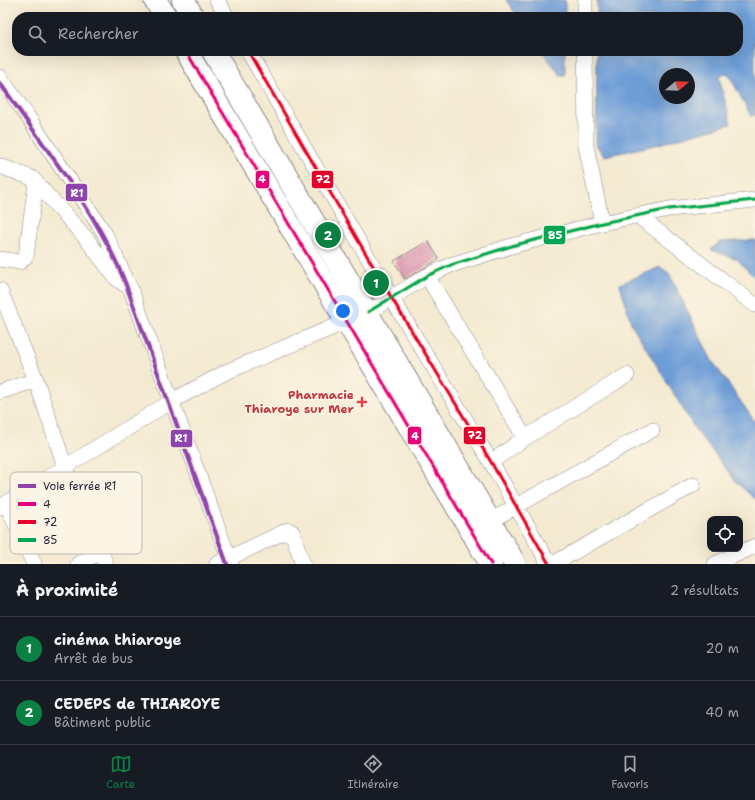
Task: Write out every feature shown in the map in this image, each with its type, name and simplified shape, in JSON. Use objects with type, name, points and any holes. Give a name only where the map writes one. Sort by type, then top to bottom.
[{"type":"highway","points":[[155,0],[163,12]]},
{"type":"highway","points":[[183,0],[190,12]]},
{"type":"highway","points":[[189,56],[348,321],[491,564]]},
{"type":"highway","points":[[216,56],[515,564]]},
{"type":"street","points":[[217,0],[224,12]]},
{"type":"street","points":[[585,0],[585,12]]},
{"type":"street","points":[[251,56],[390,298],[491,462],[549,564]]},
{"type":"street","points":[[585,56],[586,146],[602,223]]},
{"type":"street","points":[[0,77],[105,234],[131,290],[172,401],[226,562],[288,530],[292,532],[303,564]]},
{"type":"street","points":[[0,166],[32,178],[85,237],[116,278],[131,290]]},
{"type":"street","points":[[0,259],[20,262],[26,256],[36,183]]},
{"type":"street","points":[[368,312],[427,276],[451,265],[515,244],[602,223],[681,207],[755,200]]},
{"type":"street","points":[[638,216],[755,305]]},
{"type":"street","points":[[427,276],[525,438]]},
{"type":"street","points":[[0,290],[6,315],[36,380],[67,472]]},
{"type":"street","points":[[55,472],[172,401],[226,372],[348,321]]},
{"type":"street","points":[[491,462],[525,438],[627,375]]},
{"type":"street","points":[[0,392],[36,380]]},
{"type":"street","points":[[490,521],[516,505],[652,430]]},
{"type":"street","points":[[553,564],[693,485]]},
{"type":"street","points":[[3,505],[10,518]]},
{"type":"street","points":[[715,564],[755,546]]},
{"type":"street","points":[[29,554],[34,564]]},
{"type":"street","points":[[78,564],[103,558]]},
{"type":"water","points":[[506,0],[565,0],[565,12],[514,12]]},
{"type":"water","points":[[597,0],[755,0],[755,115],[751,116],[728,73],[719,77],[731,124],[651,146],[604,156],[596,145],[597,56],[743,56],[743,12],[597,12]]},
{"type":"water","points":[[546,56],[565,56],[565,75],[560,75]]},
{"type":"water","points":[[755,240],[755,278],[737,259],[711,250],[719,242]]},
{"type":"water","points":[[660,267],[669,273],[711,359],[755,422],[755,499],[737,483],[695,429],[631,323],[620,284]]},
{"type":"building","points":[[428,241],[439,259],[405,279],[394,261]]},
{"type":"rail line","name":"R1","points":[[0,83],[86,206],[115,259],[126,285],[227,564]]},
{"type":"transit line","name":"4","points":[[189,56],[491,564]]},
{"type":"transit line","name":"72","points":[[251,56],[391,297],[491,462],[549,564]]},
{"type":"transit line","name":"85","points":[[368,312],[427,276],[451,265],[515,245],[602,223],[669,209],[755,200]]},
{"type":"place","name":"CEDEPS de THIAROYE","points":[[328,235]]},
{"type":"place","name":"cinéma thiaroye","points":[[376,283]]},
{"type":"place","name":"Pharmacie Thiaroye sur Mer","points":[[362,402]]}]
